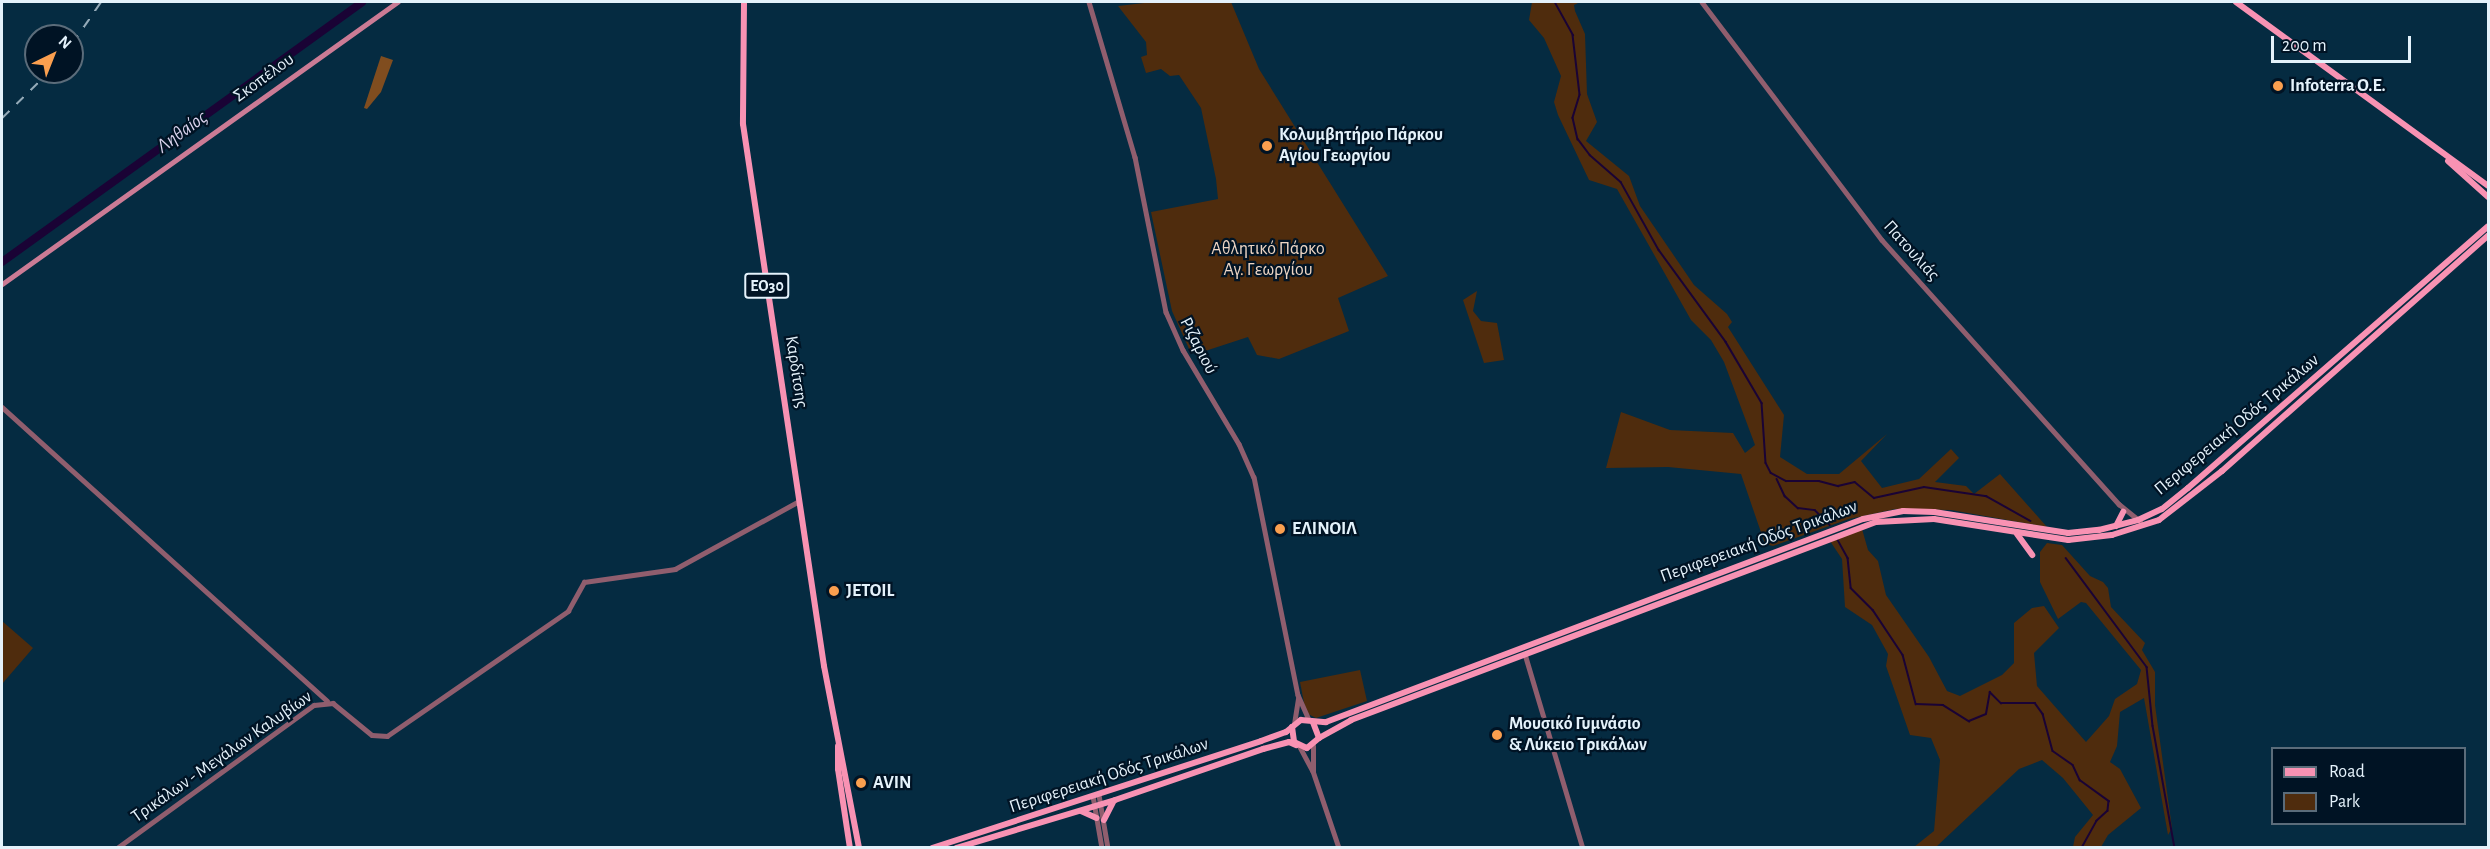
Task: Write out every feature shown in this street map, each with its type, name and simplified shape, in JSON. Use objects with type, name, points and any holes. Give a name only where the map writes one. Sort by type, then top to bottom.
[{"type":"main road","name":"Σκοπέλου","points":[[2,284],[398,2]]},
{"type":"main road","name":"Καρδίτσης","points":[[744,2],[743,124],[838,745],[860,848]]},
{"type":"main road","points":[[2236,2],[2434,149],[2488,186]]},
{"type":"main road","points":[[2434,149],[2488,197]]},
{"type":"main road","name":"Περιφερειακή Οδός Τρικάλων","points":[[1311,721],[1326,722],[1863,519],[1925,511],[2068,532],[2116,526],[2135,521],[2183,493],[2488,226]]},
{"type":"main road","name":"Περιφερειακή Οδός Τρικάλων","points":[[1319,738],[1351,720],[1876,522],[1934,519],[2016,534],[2076,540],[2142,527],[2194,496],[2488,236]]},
{"type":"main road","points":[[2116,526],[2123,512]]},
{"type":"main road","points":[[2016,534],[2032,555]]},
{"type":"main road","points":[[1311,721],[1318,727],[1319,738],[1313,746],[1298,746],[1291,735],[1293,726],[1311,721]]},
{"type":"main road","name":"Περιφερειακή Οδός Τρικάλων","points":[[932,848],[1261,741],[1293,726]]},
{"type":"main road","name":"Περιφερειακή Οδός Τρικάλων","points":[[956,848],[1098,806],[1263,749],[1289,742],[1298,746]]},
{"type":"main road","name":"Καρδίτσης","points":[[838,745],[838,769],[850,848]]},
{"type":"main road","points":[[1080,811],[1100,819],[1115,800]]},
{"type":"street","name":"Ριζαριού","points":[[1089,2],[1133,147],[1166,312],[1182,350],[1239,444],[1254,477],[1298,695],[1311,721]]},
{"type":"street","name":"Πατουλιάς","points":[[1702,2],[1873,229],[2135,521]]},
{"type":"street","points":[[2,407],[327,701]]},
{"type":"street","name":"Τρικάλων - Μεγάλων Καλυβίων","points":[[117,848],[314,705],[327,701],[345,710],[372,735],[387,736],[568,611],[584,582],[675,568],[799,501]]},
{"type":"street","name":"Πατουλιάς","points":[[2119,504],[2123,512],[2135,521]]},
{"type":"street","points":[[2135,521],[2142,527]]},
{"type":"street","points":[[1526,654],[1583,848]]},
{"type":"street","name":"Ριζαριού","points":[[1293,726],[1298,695]]},
{"type":"street","points":[[1298,746],[1313,771],[1339,848]]},
{"type":"street","points":[[1313,746],[1313,771]]},
{"type":"street","points":[[1096,796],[1102,848]]},
{"type":"street","points":[[1100,819],[1108,848]]},
{"type":"green space","name":"Αθλητικό Πάρκο Αγ. Γεωργίου","points":[[1153,2],[1231,2],[1259,69],[1388,276],[1338,298],[1349,331],[1279,359],[1257,355],[1248,337],[1196,354],[1190,351],[1172,311],[1151,212],[1218,199],[1216,179],[1201,108],[1179,75],[1170,76],[1161,69],[1146,73],[1141,57],[1147,55],[1146,42],[1118,6]]},
{"type":"green space","points":[[1532,2],[1580,2],[1574,5],[1585,34],[1587,94],[1597,122],[1586,141],[1629,176],[1640,206],[1694,285],[1727,314],[1732,322],[1728,327],[1784,415],[1780,457],[1807,474],[1839,474],[1887,434],[1861,461],[1882,488],[1919,479],[1951,449],[1959,458],[1935,482],[1966,486],[1974,494],[2000,474],[2047,527],[1951,510],[1895,509],[1849,519],[1773,546],[1765,544],[1741,474],[1668,467],[1606,468],[1621,412],[1670,430],[1733,433],[1745,453],[1755,445],[1724,362],[1711,340],[1691,320],[1617,189],[1589,180],[1558,115],[1554,102],[1561,76],[1544,38],[1529,20]]},
{"type":"green space","points":[[1477,291],[1473,311],[1481,321],[1497,323],[1504,360],[1484,363],[1463,300]]},
{"type":"green space","points":[[1862,529],[1868,550],[1878,561],[1886,595],[1929,657],[1947,691],[1960,696],[2002,675],[2014,663],[2014,623],[2032,608],[2044,606],[2059,628],[2034,653],[2037,686],[2086,742],[2109,716],[2115,699],[2137,684],[2141,670],[2086,603],[2081,602],[2058,619],[2040,582],[2040,552],[2047,543],[2062,545],[2090,576],[2103,582],[2108,588],[2111,607],[2145,643],[2142,650],[2155,672],[2155,705],[2172,828],[2168,835],[2144,698],[2120,712],[2117,746],[2110,762],[2120,769],[2141,808],[2108,835],[2101,847],[2073,847],[2075,837],[2093,815],[2063,778],[2042,760],[2019,769],[1936,847],[1914,847],[1934,831],[1940,760],[1931,738],[1910,735],[1886,666],[1888,654],[1872,625],[1845,607],[1842,559],[1830,541]]},
{"type":"green space","points":[[2,621],[33,648],[2,684]]},
{"type":"green space","points":[[1360,670],[1367,701],[1316,718],[1306,713],[1300,682]]},
{"type":"shaded area","points":[[381,56],[393,60],[381,92],[367,109],[364,108]]},
{"type":"waterway","name":"Ληθαίος","points":[[2,262],[362,2]]},
{"type":"waterway","points":[[1555,2],[1573,35],[1580,95],[1573,118],[1578,139],[1590,155],[1621,182],[1659,250],[1726,342],[1762,403],[1766,463],[1771,473],[1786,481],[1819,481],[1838,486],[1855,482],[1874,498],[1924,487],[1986,496],[2031,521]]},
{"type":"waterway","points":[[1777,479],[1785,496],[1798,508],[1815,510],[1830,525]]},
{"type":"waterway","points":[[1838,540],[1848,558],[1851,588],[1873,610],[1903,655],[1916,704],[1943,705],[1969,721],[1986,714],[1990,692],[2001,703],[2035,703],[2043,714],[2053,751],[2073,765],[2080,780],[2109,801],[2108,811],[2097,821],[2082,848]]},
{"type":"waterway","points":[[2066,558],[2147,667],[2153,726],[2175,848]]},
{"type":"railway","points":[[84,27],[101,2]]},
{"type":"railway","points":[[2,118],[37,84]]},
{"type":"place","name":"Infoterra Ο.Ε.","points":[[2278,86]]},
{"type":"place","name":"Κολυμβητήριο Πάρκου Αγίου Γεωργίου","points":[[1267,146]]},
{"type":"place","name":"ΕΛΙΝΟΙΛ","points":[[1280,529]]},
{"type":"place","name":"JETOIL","points":[[834,591]]},
{"type":"place","name":"Μουσικό Γυμνάσιο & Λύκειο Τρικάλων","points":[[1497,735]]},
{"type":"place","name":"AVIN","points":[[861,783]]}]
